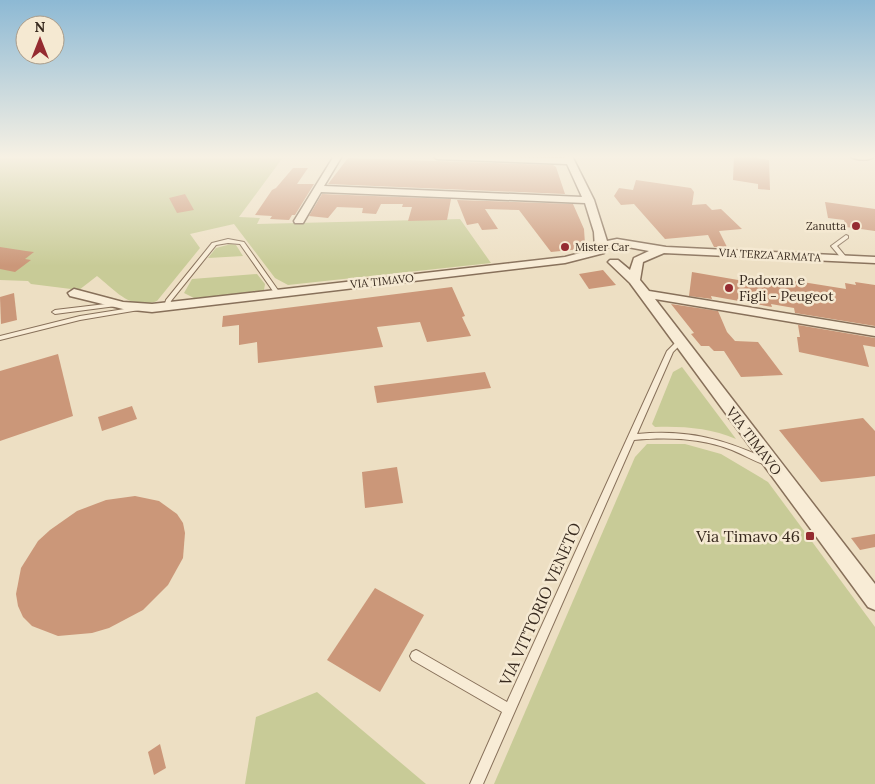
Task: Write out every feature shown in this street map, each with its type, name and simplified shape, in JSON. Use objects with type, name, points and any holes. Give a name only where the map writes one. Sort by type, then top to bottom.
[{"type":"street","points":[[299,221],[314,193]]},
{"type":"street","points":[[421,193],[589,200]]},
{"type":"street","name":"VIA TIMAVO","points":[[585,193],[601,248],[611,261],[634,280],[679,343],[875,600]]},
{"type":"street","name":"VIA TIMAVO","points":[[592,213],[609,232],[640,251],[640,258]]},
{"type":"street","points":[[577,258],[617,242],[629,244]]},
{"type":"street","name":"VIA TERZA ARMATA","points":[[629,244],[666,250],[875,260]]},
{"type":"street","name":"VIA TERZA ARMATA","points":[[640,258],[666,250]]},
{"type":"street","points":[[577,258],[623,263],[640,258]]},
{"type":"street","name":"VIA TIMAVO","points":[[74,293],[137,309],[577,258]]},
{"type":"street","points":[[634,280],[640,258]]},
{"type":"street","points":[[644,295],[657,294],[875,332]]},
{"type":"lane","points":[[844,258],[834,246],[846,237]]},
{"type":"lane","points":[[167,306],[168,301],[214,244],[223,241],[235,240],[242,243],[277,292]]},
{"type":"lane","points":[[56,312],[104,304],[118,305]]},
{"type":"lane","points":[[0,338],[80,318],[137,309]]},
{"type":"lane","name":"VIA VITTORIO VENETO","points":[[476,784],[670,351],[679,343]]},
{"type":"lane","points":[[632,437],[662,433],[691,435],[720,442],[772,465]]},
{"type":"lane","points":[[416,656],[509,710]]},
{"type":"green space","points":[[0,193],[257,193],[239,217],[260,218],[257,224],[460,219],[491,263],[288,285],[275,278],[234,224],[190,234],[200,248],[157,301],[139,303],[124,298],[97,276],[79,290],[31,284],[28,281],[0,280]]},
{"type":"green space","points":[[231,244],[236,245],[243,256],[208,258],[216,248]]},
{"type":"green space","points":[[257,274],[265,284],[264,290],[259,292],[194,298],[184,293],[192,279]]},
{"type":"green space","points":[[682,367],[736,439],[706,430],[686,427],[655,427],[652,424],[673,372]]},
{"type":"green space","points":[[647,444],[685,444],[721,454],[768,482],[875,627],[875,784],[494,784],[635,457]]},
{"type":"green space","points":[[317,692],[426,784],[245,784],[256,717]]},
{"type":"building","points":[[270,193],[309,193],[295,215],[292,215],[289,220],[270,219],[272,216],[255,215]]},
{"type":"building","points":[[532,193],[565,193],[565,194]]},
{"type":"building","points":[[616,193],[694,193],[692,205],[706,204],[712,210],[721,209],[742,229],[719,231],[727,247],[714,247],[708,235],[665,239],[634,204],[621,205],[614,196]]},
{"type":"building","points":[[185,194],[194,210],[177,213],[169,198]]},
{"type":"building","points":[[322,194],[451,199],[447,220],[408,221],[412,207],[402,207],[403,204],[381,204],[376,214],[362,213],[363,208],[337,207],[328,218],[309,216]]},
{"type":"building","points":[[457,200],[573,204],[584,229],[585,244],[581,249],[551,252],[519,210],[485,209],[498,229],[482,230],[478,223],[467,225]]},
{"type":"building","points":[[825,202],[875,209],[875,231],[846,227],[844,220],[828,218]]},
{"type":"building","points":[[0,247],[34,252],[25,259],[31,260],[15,272],[0,269]]},
{"type":"building","points":[[603,270],[616,285],[589,289],[579,274]]},
{"type":"building","points":[[692,272],[767,285],[765,276],[846,289],[845,283],[856,285],[855,282],[875,285],[875,326],[795,313],[794,308],[771,304],[772,307],[711,296],[712,299],[689,296]]},
{"type":"building","points":[[452,287],[465,316],[462,317],[471,336],[427,342],[420,322],[377,327],[383,347],[258,363],[257,342],[239,345],[239,325],[222,327],[223,316]]},
{"type":"building","points":[[14,293],[17,320],[1,324],[0,297]]},
{"type":"building","points":[[671,304],[718,311],[727,332],[735,341],[758,342],[783,375],[741,377],[724,351],[714,351],[709,346],[701,346],[691,334],[694,333]]},
{"type":"building","points":[[798,325],[875,338],[875,347],[863,345],[869,367],[799,352],[797,337],[800,337]]},
{"type":"building","points":[[58,354],[73,416],[0,441],[0,371]]},
{"type":"building","points":[[485,372],[491,388],[377,403],[374,386]]},
{"type":"building","points":[[132,406],[137,419],[102,431],[98,417]]},
{"type":"building","points":[[863,418],[875,431],[875,476],[821,482],[779,430]]},
{"type":"building","points":[[397,467],[403,503],[365,508],[362,472]]},
{"type":"building","points":[[135,496],[159,501],[177,514],[183,523],[185,533],[183,558],[168,585],[143,610],[109,628],[92,633],[58,636],[32,626],[23,617],[18,606],[16,594],[21,568],[38,541],[77,511],[106,500]]},
{"type":"building","points":[[875,534],[875,547],[860,550],[851,538]]},
{"type":"building","points":[[375,588],[424,615],[380,692],[327,660]]},
{"type":"building","points":[[160,744],[166,768],[154,775],[148,752]]},
{"type":"place","name":"Zanutta","points":[[856,226]]},
{"type":"place","name":"Mister Car","points":[[565,247]]},
{"type":"place","name":"Padovan e Figli - Peugeot","points":[[729,288]]},
{"type":"place","name":"Via Timavo 46","points":[[810,536]]}]
